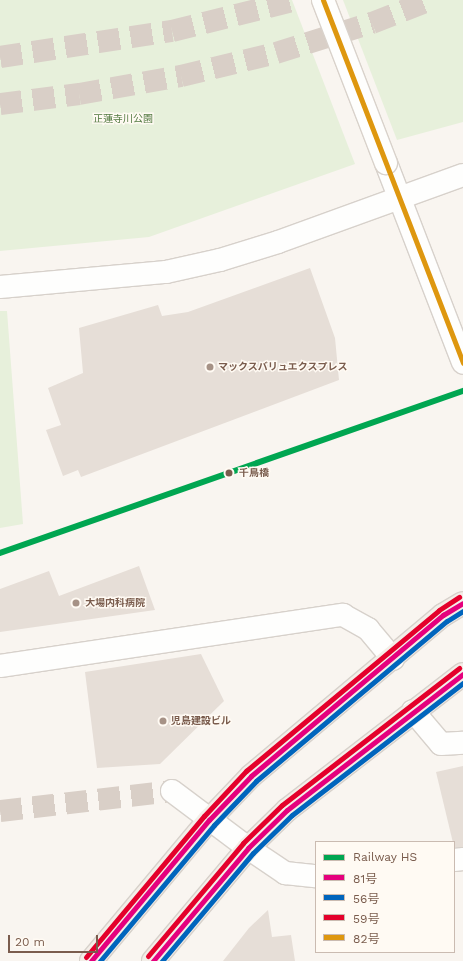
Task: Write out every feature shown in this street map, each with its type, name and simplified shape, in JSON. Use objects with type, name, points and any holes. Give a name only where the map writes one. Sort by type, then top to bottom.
[{"type":"main road","points":[[91,961],[209,820],[251,776],[393,659],[443,615],[463,603]]},
{"type":"main road","points":[[153,961],[248,848],[287,810],[413,711],[463,674]]},
{"type":"street","points":[[323,0],[463,363]]},
{"type":"street","points":[[0,287],[166,272],[278,242],[399,200],[463,175]]},
{"type":"street","points":[[0,666],[343,615],[368,628],[393,659]]},
{"type":"street","points":[[413,711],[441,744],[463,743]]},
{"type":"street","points":[[172,791],[248,848],[285,872],[315,876]]},
{"type":"green space","name":"正蓮寺川公園","points":[[0,0],[292,0],[355,164],[149,237],[0,251]]},
{"type":"green space","points":[[343,0],[463,0],[463,122],[397,140]]},
{"type":"green space","points":[[0,311],[7,311],[23,524],[0,528]]},
{"type":"building","name":"マックスバリュエクスプレス","points":[[310,268],[335,338],[339,380],[81,477],[78,470],[63,476],[46,430],[61,425],[48,388],[83,373],[79,328],[158,305],[162,316],[188,312]]},
{"type":"building","name":"大場内科病院","points":[[139,566],[155,610],[0,632],[0,589],[49,571],[59,596]]},
{"type":"building","name":"児島建設ビル","points":[[201,654],[224,701],[160,764],[97,768],[85,672]]},
{"type":"building","points":[[463,766],[463,847],[455,847],[455,841],[453,841],[436,772]]},
{"type":"building","points":[[268,910],[272,937],[291,935],[295,961],[223,961],[249,928]]},
{"type":"tunnel","points":[[0,57],[172,31],[296,0]]},
{"type":"tunnel","points":[[0,104],[79,94],[181,76],[276,53],[372,23],[431,0]]},
{"type":"tunnel","points":[[0,811],[172,791]]},
{"type":"rail line","name":"HS","points":[[0,553],[463,391]]},
{"type":"transit line","name":"82号","points":[[323,0],[463,363]]},
{"type":"transit line","name":"59号","points":[[86,957],[204,816],[246,771],[439,610],[459,597]]},
{"type":"transit line","name":"81号","points":[[91,961],[209,820],[251,776],[443,615],[463,603]]},
{"type":"transit line","name":"56号","points":[[100,961],[214,825],[256,781],[447,621],[463,611]]},
{"type":"transit line","name":"59号","points":[[148,956],[243,843],[282,805],[459,668]]},
{"type":"transit line","name":"81号","points":[[153,961],[248,848],[287,810],[463,674]]},
{"type":"transit line","name":"56号","points":[[162,961],[253,853],[292,815],[463,683]]},
{"type":"place","name":"マックスバリュエクスプレス","points":[[210,367]]},
{"type":"place","name":"千鳥橋","points":[[229,473]]},
{"type":"place","name":"大場内科病院","points":[[76,603]]},
{"type":"place","name":"児島建設ビル","points":[[163,721]]}]
